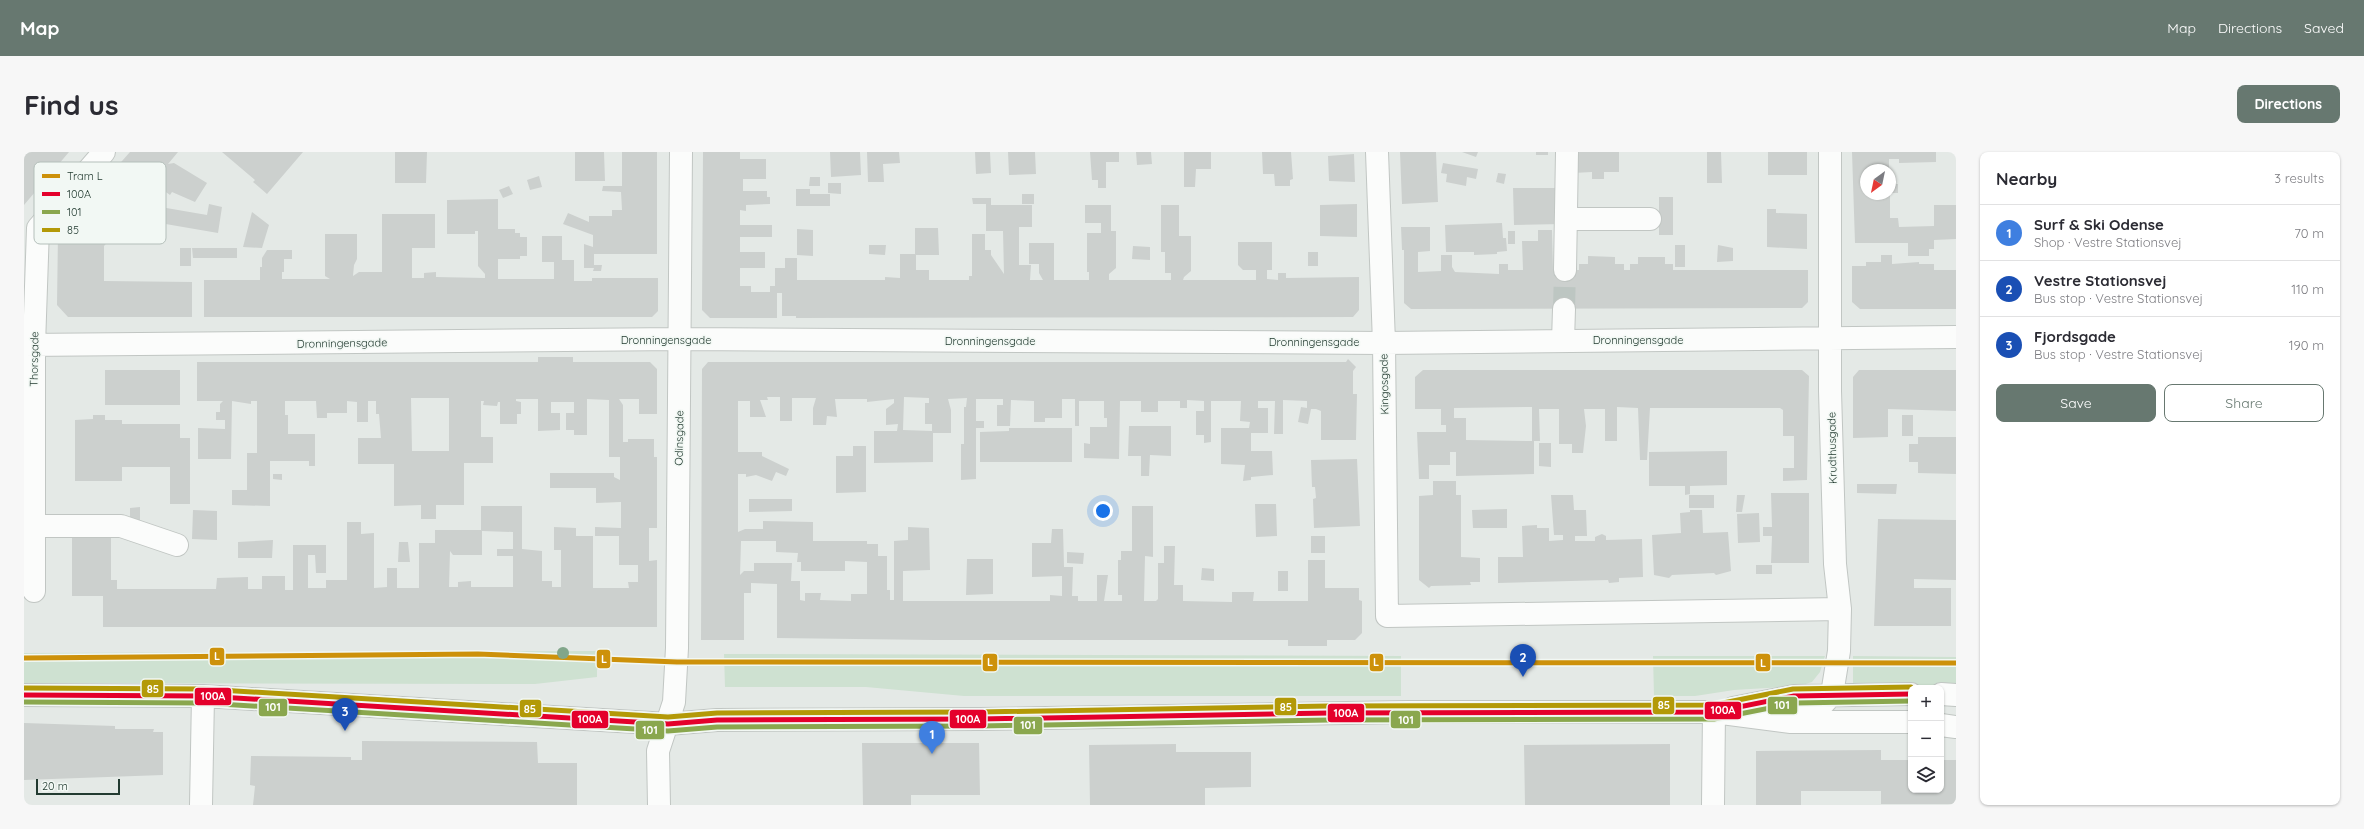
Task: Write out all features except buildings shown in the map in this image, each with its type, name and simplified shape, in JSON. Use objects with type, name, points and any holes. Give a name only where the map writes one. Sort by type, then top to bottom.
[{"type":"street","name":"Thorsgade","points":[[95,162],[104,152]]},
{"type":"street","name":"Odinsgade","points":[[659,805],[658,751],[674,702],[678,642],[681,152]]},
{"type":"street","name":"Kingosgade","points":[[1377,152],[1384,343],[1387,616],[1840,609]]},
{"type":"street","points":[[1564,270],[1568,152]]},
{"type":"street","name":"Krudthusgade","points":[[1830,152],[1830,339],[1835,564],[1840,609],[1839,651],[1832,694]]},
{"type":"street","points":[[1566,219],[1650,219]]},
{"type":"street","name":"Thorsgade","points":[[34,591],[34,526],[29,346],[37,244]]},
{"type":"street","points":[[1563,341],[1564,309]]},
{"type":"street","name":"Dronningensgade","points":[[29,346],[680,340],[1384,343],[1956,337]]},
{"type":"street","points":[[34,526],[122,526],[177,545]]},
{"type":"street","points":[[1714,712],[1794,696],[1832,694],[1908,694]]},
{"type":"street","points":[[1791,722],[1824,703],[1832,694]]},
{"type":"street","points":[[1944,694],[1956,695]]},
{"type":"street","points":[[24,695],[203,696],[668,724],[718,720],[980,719],[1337,712],[1714,712],[1791,722],[1908,722]]},
{"type":"street","points":[[201,805],[203,696]]},
{"type":"street","points":[[1713,805],[1714,712]]},
{"type":"street","points":[[1944,725],[1956,727]]},
{"type":"green space","points":[[597,651],[597,677],[535,684],[24,683],[24,653]]},
{"type":"green space","points":[[724,654],[1401,656],[1401,696],[964,696],[866,687],[725,687]]},
{"type":"green space","points":[[1653,656],[1825,656],[1820,672],[1812,682],[1799,686],[1734,690],[1695,696],[1654,696]]},
{"type":"green space","points":[[1853,656],[1956,657],[1956,687],[1944,687],[1944,685],[1853,686]]},
{"type":"tunnel","points":[[1564,309],[1565,270]]},
{"type":"tram line","name":"L","points":[[24,658],[478,654],[677,662],[1956,663]]},
{"type":"transit line","name":"85","points":[[24,688],[203,689],[668,717],[717,713],[980,712],[1329,706],[1713,705],[1793,689],[1908,687]]},
{"type":"transit line","name":"100A","points":[[24,695],[203,696],[668,724],[717,720],[980,719],[1329,713],[1714,712],[1794,696],[1908,694]]},
{"type":"transit line","name":"101","points":[[24,702],[203,703],[668,731],[717,727],[980,726],[1329,720],[1714,719],[1795,703],[1908,701]]},
{"type":"place","name":"Vestre Stationsvej","points":[[1523,677]]},
{"type":"place","name":"Fjordsgade","points":[[345,731]]},
{"type":"place","name":"Surf & Ski Odense","points":[[932,754]]}]
